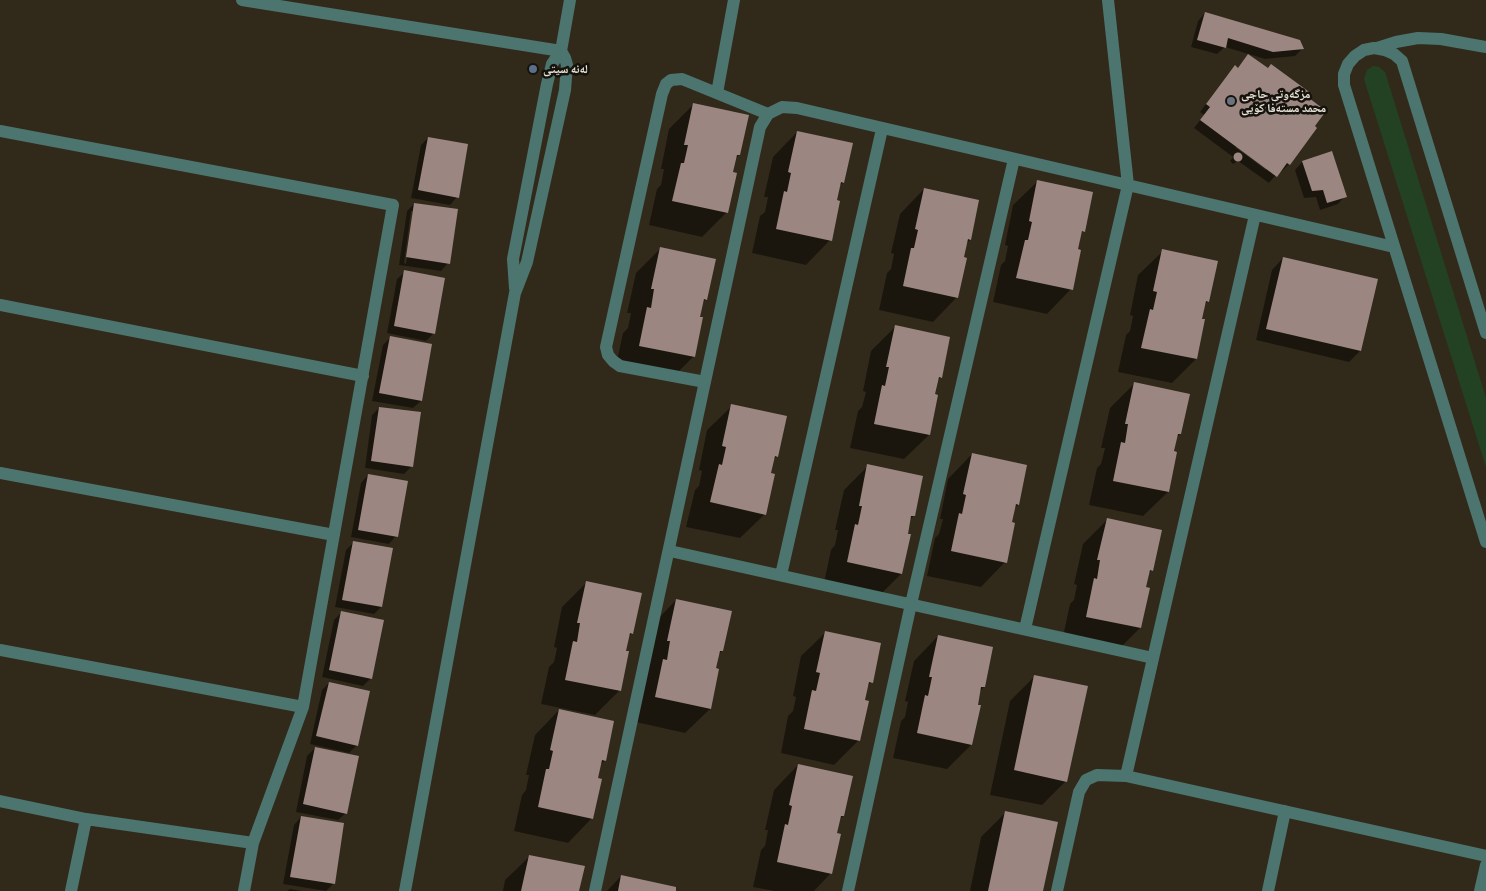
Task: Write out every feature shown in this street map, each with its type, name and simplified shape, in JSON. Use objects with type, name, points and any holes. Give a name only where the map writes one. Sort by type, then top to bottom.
[{"type":"street","points":[[242,0],[561,51]]},
{"type":"street","points":[[515,293],[513,258],[549,73],[555,58],[561,51],[570,0]]},
{"type":"street","points":[[717,93],[734,0]]},
{"type":"street","points":[[1025,629],[1128,186],[1108,0]]},
{"type":"street","points":[[1486,47],[1441,39],[1418,38],[1396,42],[1364,50],[1348,64],[1344,74],[1344,85],[1486,542]]},
{"type":"street","points":[[1374,48],[1394,54],[1402,61],[1486,333]]},
{"type":"street","points":[[405,891],[515,293],[527,262],[565,90],[567,66],[561,51]]},
{"type":"street","points":[[705,382],[620,366],[608,355],[606,346],[664,89],[671,80],[676,78],[682,79],[768,114]]},
{"type":"street","points":[[595,891],[670,551],[760,127],[768,114],[782,107],[790,107],[1394,247]]},
{"type":"street","points":[[781,575],[882,129]]},
{"type":"street","points":[[0,131],[393,205],[303,708],[253,843],[244,891]]},
{"type":"street","points":[[848,891],[911,604],[1014,159]]},
{"type":"street","points":[[1126,776],[1255,215]]},
{"type":"street","points":[[0,305],[363,376]]},
{"type":"street","points":[[0,473],[334,535]]},
{"type":"street","points":[[670,551],[1153,658]]},
{"type":"street","points":[[0,650],[303,708]]},
{"type":"street","points":[[1057,891],[1078,792],[1086,780],[1097,775],[1126,776],[1486,856]]},
{"type":"street","points":[[0,801],[86,818],[253,843]]},
{"type":"street","points":[[1268,891],[1285,811]]},
{"type":"street","points":[[71,891],[86,818]]},
{"type":"street","points":[[1480,891],[1486,865]]},
{"type":"green space","points":[[1373,66],[1379,67],[1385,72],[1486,398],[1486,467],[1364,79],[1367,70]]},
{"type":"building","points":[[1205,12],[1300,40],[1304,49],[1273,52],[1228,38],[1226,48],[1197,40]]},
{"type":"building","points":[[1248,54],[1268,68],[1271,64],[1312,94],[1309,98],[1326,111],[1315,126],[1317,128],[1290,165],[1287,163],[1277,177],[1200,120],[1210,107],[1206,104],[1235,65],[1238,68]]},
{"type":"building","points":[[693,103],[749,115],[740,155],[737,155],[733,172],[737,173],[728,213],[672,201],[681,163],[684,163],[688,145],[684,145]]},
{"type":"building","points":[[797,131],[853,143],[844,183],[841,182],[837,200],[840,201],[832,241],[776,229],[784,191],[787,192],[791,173],[788,172]]},
{"type":"building","points":[[428,137],[468,144],[459,198],[418,190]]},
{"type":"building","points":[[1332,151],[1347,197],[1327,203],[1323,190],[1312,191],[1302,161]]},
{"type":"building","points":[[1238,152],[1243,157],[1238,162],[1233,157]]},
{"type":"building","points":[[1037,180],[1093,192],[1085,232],[1082,231],[1078,249],[1081,250],[1073,290],[1016,278],[1025,240],[1028,240],[1032,222],[1029,221]]},
{"type":"building","points":[[924,188],[979,200],[971,240],[968,239],[964,257],[967,258],[958,298],[903,286],[911,248],[914,248],[918,230],[915,229]]},
{"type":"building","points":[[414,203],[458,209],[450,264],[406,257]]},
{"type":"building","points":[[660,247],[716,259],[707,300],[704,299],[700,317],[703,317],[695,357],[639,346],[647,307],[651,308],[654,289],[651,289]]},
{"type":"building","points":[[1162,249],[1218,261],[1209,302],[1206,301],[1202,319],[1205,319],[1197,359],[1141,348],[1150,309],[1153,310],[1157,292],[1153,291]]},
{"type":"building","points":[[1283,257],[1378,279],[1361,351],[1266,329]]},
{"type":"building","points":[[404,270],[445,278],[435,334],[394,326]]},
{"type":"building","points":[[895,325],[950,337],[942,378],[939,377],[935,394],[938,395],[930,435],[874,424],[882,385],[885,386],[889,367],[886,367]]},
{"type":"building","points":[[390,336],[432,344],[422,401],[379,393]]},
{"type":"building","points":[[1134,382],[1190,394],[1181,434],[1178,434],[1174,451],[1177,452],[1169,492],[1113,481],[1121,442],[1125,443],[1128,424],[1125,424]]},
{"type":"building","points":[[731,404],[787,416],[778,457],[775,456],[771,473],[775,474],[766,515],[710,502],[719,464],[722,465],[726,447],[722,446]]},
{"type":"building","points":[[379,407],[421,412],[413,467],[371,461]]},
{"type":"building","points":[[972,453],[1027,465],[1019,505],[1016,504],[1012,522],[1015,523],[1007,563],[951,551],[959,513],[962,514],[966,495],[963,494]]},
{"type":"building","points":[[867,464],[923,476],[915,516],[911,516],[908,534],[911,534],[902,574],[847,562],[855,524],[858,525],[862,506],[859,506]]},
{"type":"building","points":[[368,474],[408,481],[398,537],[358,530]]},
{"type":"building","points":[[1107,518],[1162,530],[1153,571],[1150,570],[1146,587],[1150,588],[1141,628],[1086,617],[1094,578],[1097,579],[1100,560],[1097,560]]},
{"type":"building","points":[[353,541],[393,548],[382,607],[342,600]]},
{"type":"building","points":[[586,581],[642,593],[633,634],[630,633],[626,651],[629,651],[621,691],[565,680],[573,641],[577,642],[580,623],[577,623]]},
{"type":"building","points":[[676,599],[732,611],[723,651],[720,651],[716,668],[719,669],[711,709],[655,697],[663,659],[667,660],[670,641],[667,641]]},
{"type":"building","points":[[341,611],[384,620],[372,679],[329,670]]},
{"type":"building","points":[[825,631],[881,643],[873,683],[869,682],[865,700],[869,701],[860,741],[804,729],[812,690],[816,691],[820,673],[816,672]]},
{"type":"building","points":[[938,635],[993,647],[985,687],[981,687],[978,705],[981,705],[972,745],[917,733],[925,695],[928,696],[932,677],[929,677]]},
{"type":"building","points":[[1034,675],[1088,686],[1067,782],[1014,770]]},
{"type":"building","points":[[329,682],[370,691],[358,746],[316,736]]},
{"type":"building","points":[[559,709],[614,721],[606,761],[602,760],[598,778],[602,779],[593,819],[538,807],[546,769],[549,769],[553,751],[550,750]]},
{"type":"building","points":[[315,747],[359,756],[347,814],[303,804]]},
{"type":"building","points":[[798,764],[853,776],[844,816],[841,816],[837,833],[841,834],[832,874],[777,862],[785,824],[788,825],[792,806],[789,805]]},
{"type":"building","points":[[1005,811],[1058,822],[1043,891],[988,891]]},
{"type":"building","points":[[301,816],[344,823],[335,884],[290,877]]},
{"type":"building","points":[[529,855],[585,866],[579,891],[521,891]]},
{"type":"building","points":[[621,875],[676,887],[676,891],[618,891]]},
{"type":"place","name":"لەنە سیتی","points":[[533,69]]},
{"type":"place","name":"مزگەوتی حاجی محمد مستەفا کۆیی","points":[[1231,101]]}]
